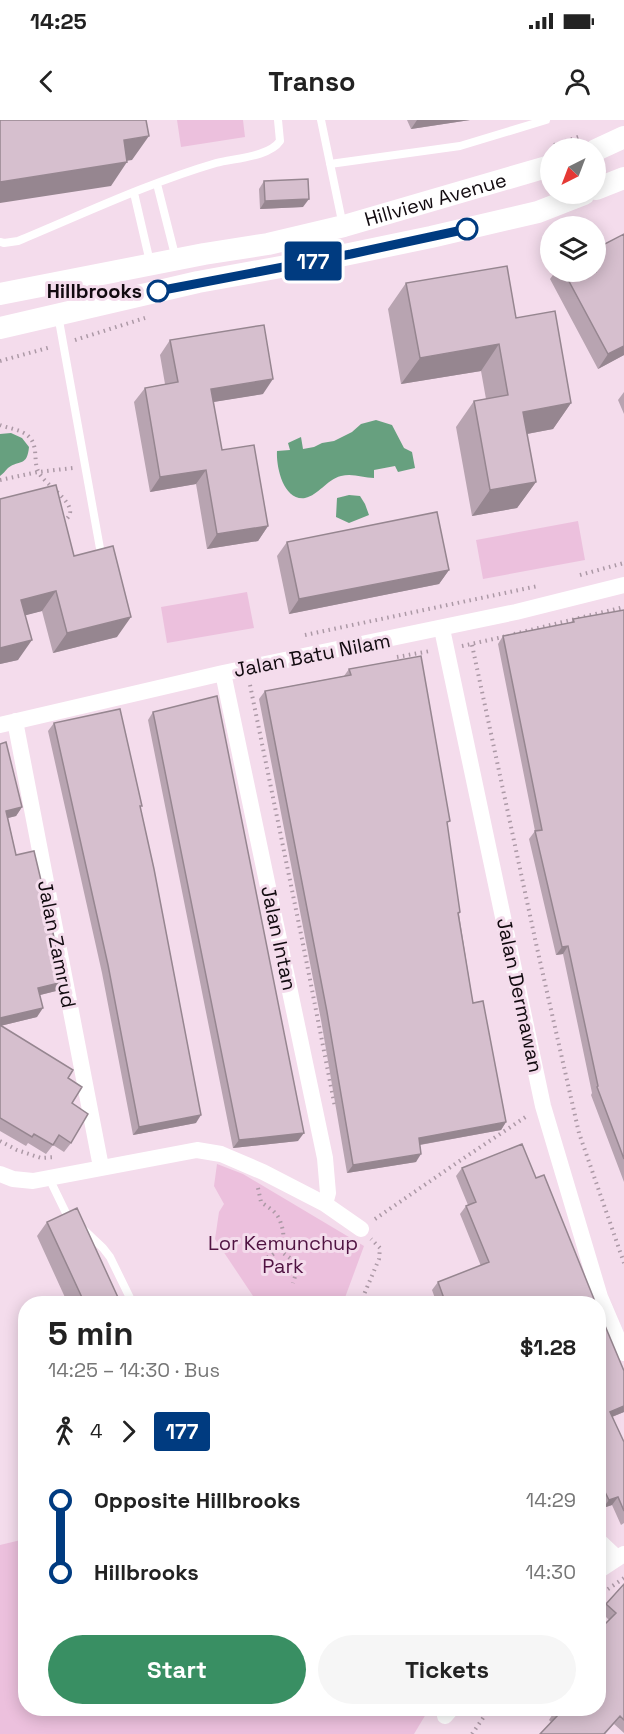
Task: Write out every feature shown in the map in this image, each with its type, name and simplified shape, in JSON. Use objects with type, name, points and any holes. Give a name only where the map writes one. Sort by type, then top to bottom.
[{"type":"street","points":[[606,145],[624,137]]},
{"type":"street","name":"Hillview Avenue","points":[[0,294],[268,244],[344,226],[540,169]]},
{"type":"street","points":[[606,185],[624,178]]},
{"type":"street","name":"Hillview Avenue","points":[[0,328],[198,282],[431,237],[538,212],[558,204]]},
{"type":"street","name":"Jalan Batu Nilam","points":[[7,723],[223,673],[516,612],[624,585]]},
{"type":"street","name":"Jalan Dermawan","points":[[442,628],[543,1106],[600,1296]]},
{"type":"street","name":"Jalan Intan","points":[[223,673],[325,1158],[328,1192],[325,1204]]},
{"type":"street","name":"Jalan Zamrud","points":[[7,723],[101,1167]]},
{"type":"street","points":[[0,1174],[13,1179],[33,1181],[196,1150],[221,1154],[263,1172],[325,1204],[361,1229]]},
{"type":"street","name":"Jalan Dermawan","points":[[606,1311],[624,1353]]},
{"type":"street","points":[[606,1546],[621,1556],[606,1566]]},
{"type":"lane","points":[[0,242],[18,241],[157,184],[216,164],[270,151],[280,141],[278,120]]},
{"type":"lane","points":[[321,120],[344,226]]},
{"type":"lane","points":[[330,164],[460,146],[546,120]]},
{"type":"lane","points":[[157,184],[177,260]]},
{"type":"lane","points":[[134,193],[151,265]]},
{"type":"lane","points":[[58,315],[100,554]]},
{"type":"lane","points":[[49,1178],[66,1213],[110,1257],[129,1296]]},
{"type":"path","points":[[0,425],[27,435],[34,444],[38,472],[64,499],[71,510],[67,519],[59,524]]},
{"type":"path","points":[[0,480],[85,465]]},
{"type":"path","points":[[472,645],[579,1133],[624,1263]]},
{"type":"path","points":[[249,683],[306,955],[335,1110]]},
{"type":"path","points":[[363,1296],[379,1259],[380,1248],[361,1229],[543,1106]]},
{"type":"path","points":[[240,1162],[258,1188],[261,1202],[278,1215],[284,1238],[279,1250],[262,1260]]},
{"type":"path","points":[[279,1250],[298,1267],[293,1283]]},
{"type":"path","points":[[606,1590],[624,1578]]},
{"type":"path","points":[[472,1734],[484,1716]]},
{"type":"green space","points":[[177,120],[243,120],[245,137],[181,147]]},
{"type":"green space","points":[[578,521],[585,560],[483,579],[476,540]]},
{"type":"green space","points":[[247,592],[254,628],[167,643],[161,607]]},
{"type":"green space","name":"Lor Kemunchup Park","points":[[217,1164],[243,1174],[364,1246],[346,1296],[253,1296],[215,1239],[219,1212],[224,1204],[214,1186]]},
{"type":"green space","points":[[18,1541],[18,1716],[425,1716],[414,1734],[0,1734],[0,1545]]},
{"type":"shaded area","points":[[376,420],[392,425],[404,448],[412,452],[415,468],[398,472],[395,466],[374,470],[374,478],[341,476],[305,498],[291,494],[286,488],[278,465],[277,451],[290,450],[288,443],[301,437],[303,449],[334,441],[352,432],[361,424]]},
{"type":"shaded area","points":[[11,433],[22,438],[29,447],[27,457],[22,462],[12,465],[0,476],[0,434]]},
{"type":"shaded area","points":[[349,495],[360,496],[369,515],[349,523],[336,517],[337,498]]},
{"type":"building","points":[[0,120],[146,120],[149,136],[124,140],[127,162],[0,182]]},
{"type":"building","points":[[308,179],[309,199],[265,201],[264,181]]},
{"type":"building","points":[[624,234],[624,346],[608,354],[569,282],[606,282],[606,243]]},
{"type":"building","points":[[507,266],[516,318],[555,311],[571,403],[523,412],[536,482],[490,490],[474,401],[508,395],[499,344],[420,358],[406,283]]},
{"type":"building","points":[[264,325],[273,379],[211,389],[222,450],[254,445],[268,526],[217,534],[206,470],[160,477],[145,388],[178,382],[170,340]]},
{"type":"building","points":[[56,485],[74,556],[113,546],[131,617],[67,633],[56,591],[21,600],[32,640],[0,648],[0,499]]},
{"type":"building","points":[[437,512],[449,570],[299,599],[287,542]]},
{"type":"building","points":[[624,610],[624,1159],[597,1087],[568,946],[562,947],[535,831],[542,830],[503,636],[574,622],[573,619]]},
{"type":"building","points":[[421,656],[450,821],[447,822],[460,912],[458,913],[473,1003],[483,1001],[506,1122],[419,1138],[421,1154],[353,1165],[327,1012],[265,691],[351,675],[349,669]]},
{"type":"building","points":[[217,696],[304,1133],[239,1140],[153,712]]},
{"type":"building","points":[[120,709],[142,806],[140,806],[201,1115],[139,1127],[108,965],[54,723]]},
{"type":"building","points":[[6,742],[22,807],[6,811],[16,855],[34,851],[63,982],[38,988],[43,1008],[0,1018],[0,744]]},
{"type":"building","points":[[0,1025],[73,1070],[68,1078],[82,1087],[72,1103],[88,1114],[71,1143],[59,1135],[53,1145],[34,1134],[32,1137],[0,1118]]},
{"type":"building","points":[[522,1144],[536,1178],[544,1175],[593,1296],[443,1296],[438,1282],[489,1262],[466,1206],[476,1202],[462,1168]]},
{"type":"building","points":[[77,1208],[117,1296],[81,1296],[47,1222]]},
{"type":"building","points":[[606,1328],[624,1371],[624,1406],[610,1412],[624,1442],[624,1511],[618,1497],[609,1500],[606,1494]]},
{"type":"building","points":[[624,1584],[624,1720],[620,1716],[604,1734],[540,1734],[557,1716],[606,1716],[606,1623],[616,1613],[606,1604]]},
{"type":"bus line","name":"177","points":[[158,291],[467,229]]},
{"type":"place","name":"Hillbrooks","points":[[158,291]]}]
